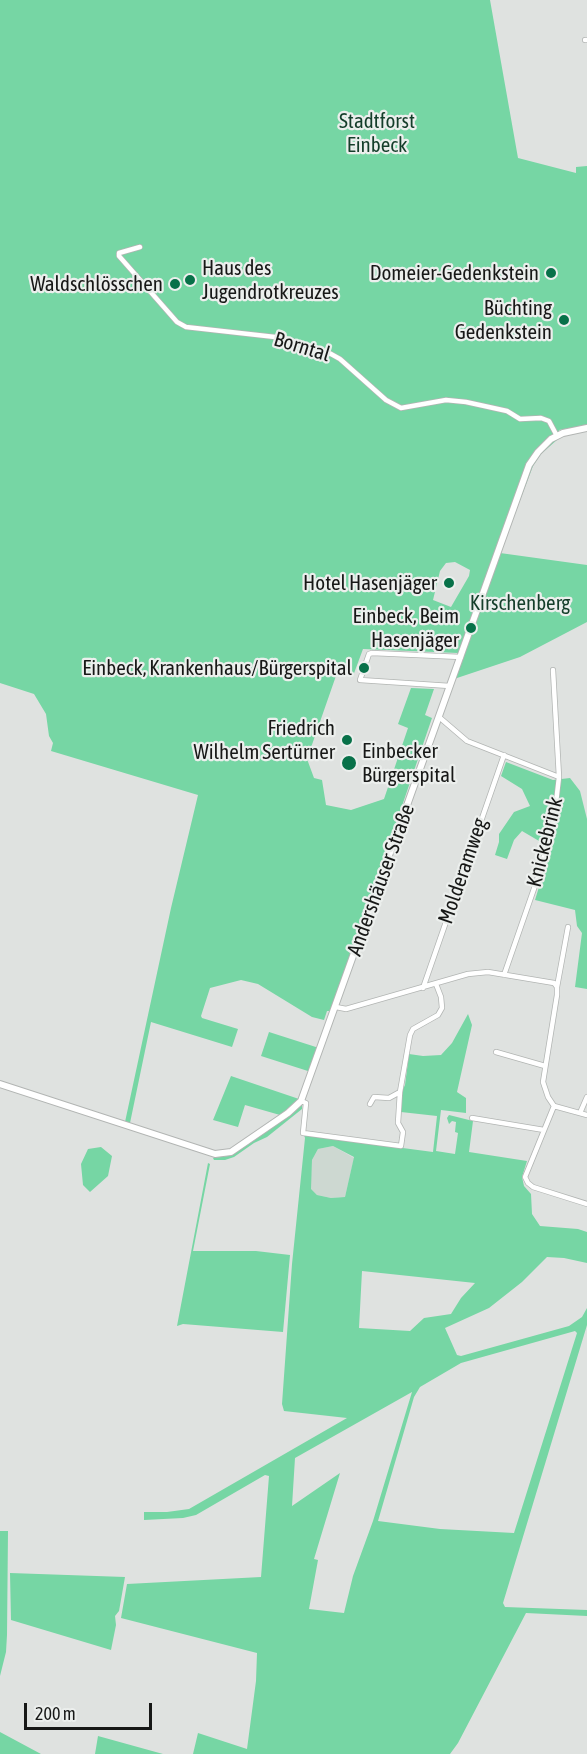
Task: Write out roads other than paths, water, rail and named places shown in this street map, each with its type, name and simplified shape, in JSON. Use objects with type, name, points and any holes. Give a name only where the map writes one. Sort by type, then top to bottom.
[{"type":"street","name":"Borntal","points":[[140,247],[119,253],[119,256],[177,322],[186,327],[284,338],[340,359],[386,400],[401,408],[446,400],[507,411],[520,419],[542,418],[549,421],[556,436]]},
{"type":"street","name":"Andershäuser Straße","points":[[302,1101],[530,465],[538,452],[556,436],[575,429],[587,428]]},
{"type":"street","points":[[450,686],[360,680],[369,654],[372,653],[461,657]]},
{"type":"street","name":"Knickebrink","points":[[504,975],[555,820],[560,777],[553,670]]},
{"type":"street","points":[[439,717],[467,741],[560,777]]},
{"type":"street","name":"Molderamweg","points":[[423,988],[504,755]]},
{"type":"street","points":[[568,927],[555,985],[543,1082],[554,1106],[587,1115]]},
{"type":"street","points":[[336,1007],[346,1010],[468,974],[488,972],[555,985]]},
{"type":"street","points":[[0,1084],[209,1153],[231,1152],[302,1101],[306,1103],[303,1133],[401,1146],[403,1132],[398,1123],[400,1092],[410,1035],[413,1029],[438,1016],[442,1008],[436,984]]},
{"type":"street","points":[[496,1052],[545,1066]]},
{"type":"street","points":[[370,1104],[374,1097],[389,1098],[400,1092]]},
{"type":"street","points":[[580,1113],[587,1096]]},
{"type":"street","points":[[554,1106],[525,1177],[533,1187],[587,1204]]},
{"type":"street","points":[[472,1118],[544,1130]]},
{"type":"place","name":"Domeier-Gedenkstein","points":[[551,273]]},
{"type":"place","name":"Haus des Jugendrotkreuzes","points":[[190,280]]},
{"type":"place","name":"Waldschlösschen","points":[[175,284]]},
{"type":"place","name":"Büchting Gedenkstein","points":[[564,320]]},
{"type":"place","name":"Hotel Hasenjäger","points":[[449,583]]},
{"type":"place","name":"Einbeck, Beim Hasenjäger","points":[[471,628]]},
{"type":"place","name":"Einbeck, Krankenhaus/Bürgerspital","points":[[364,668]]},
{"type":"place","name":"Friedrich Wilhelm Sertürner","points":[[347,740]]},
{"type":"place","name":"Einbecker Bürgerspital","points":[[349,763]]},
{"type":"park label","name":"Stadtforst Einbeck","points":[[377,133]]},
{"type":"park label","name":"Kirschenberg","points":[[520,603]]}]
